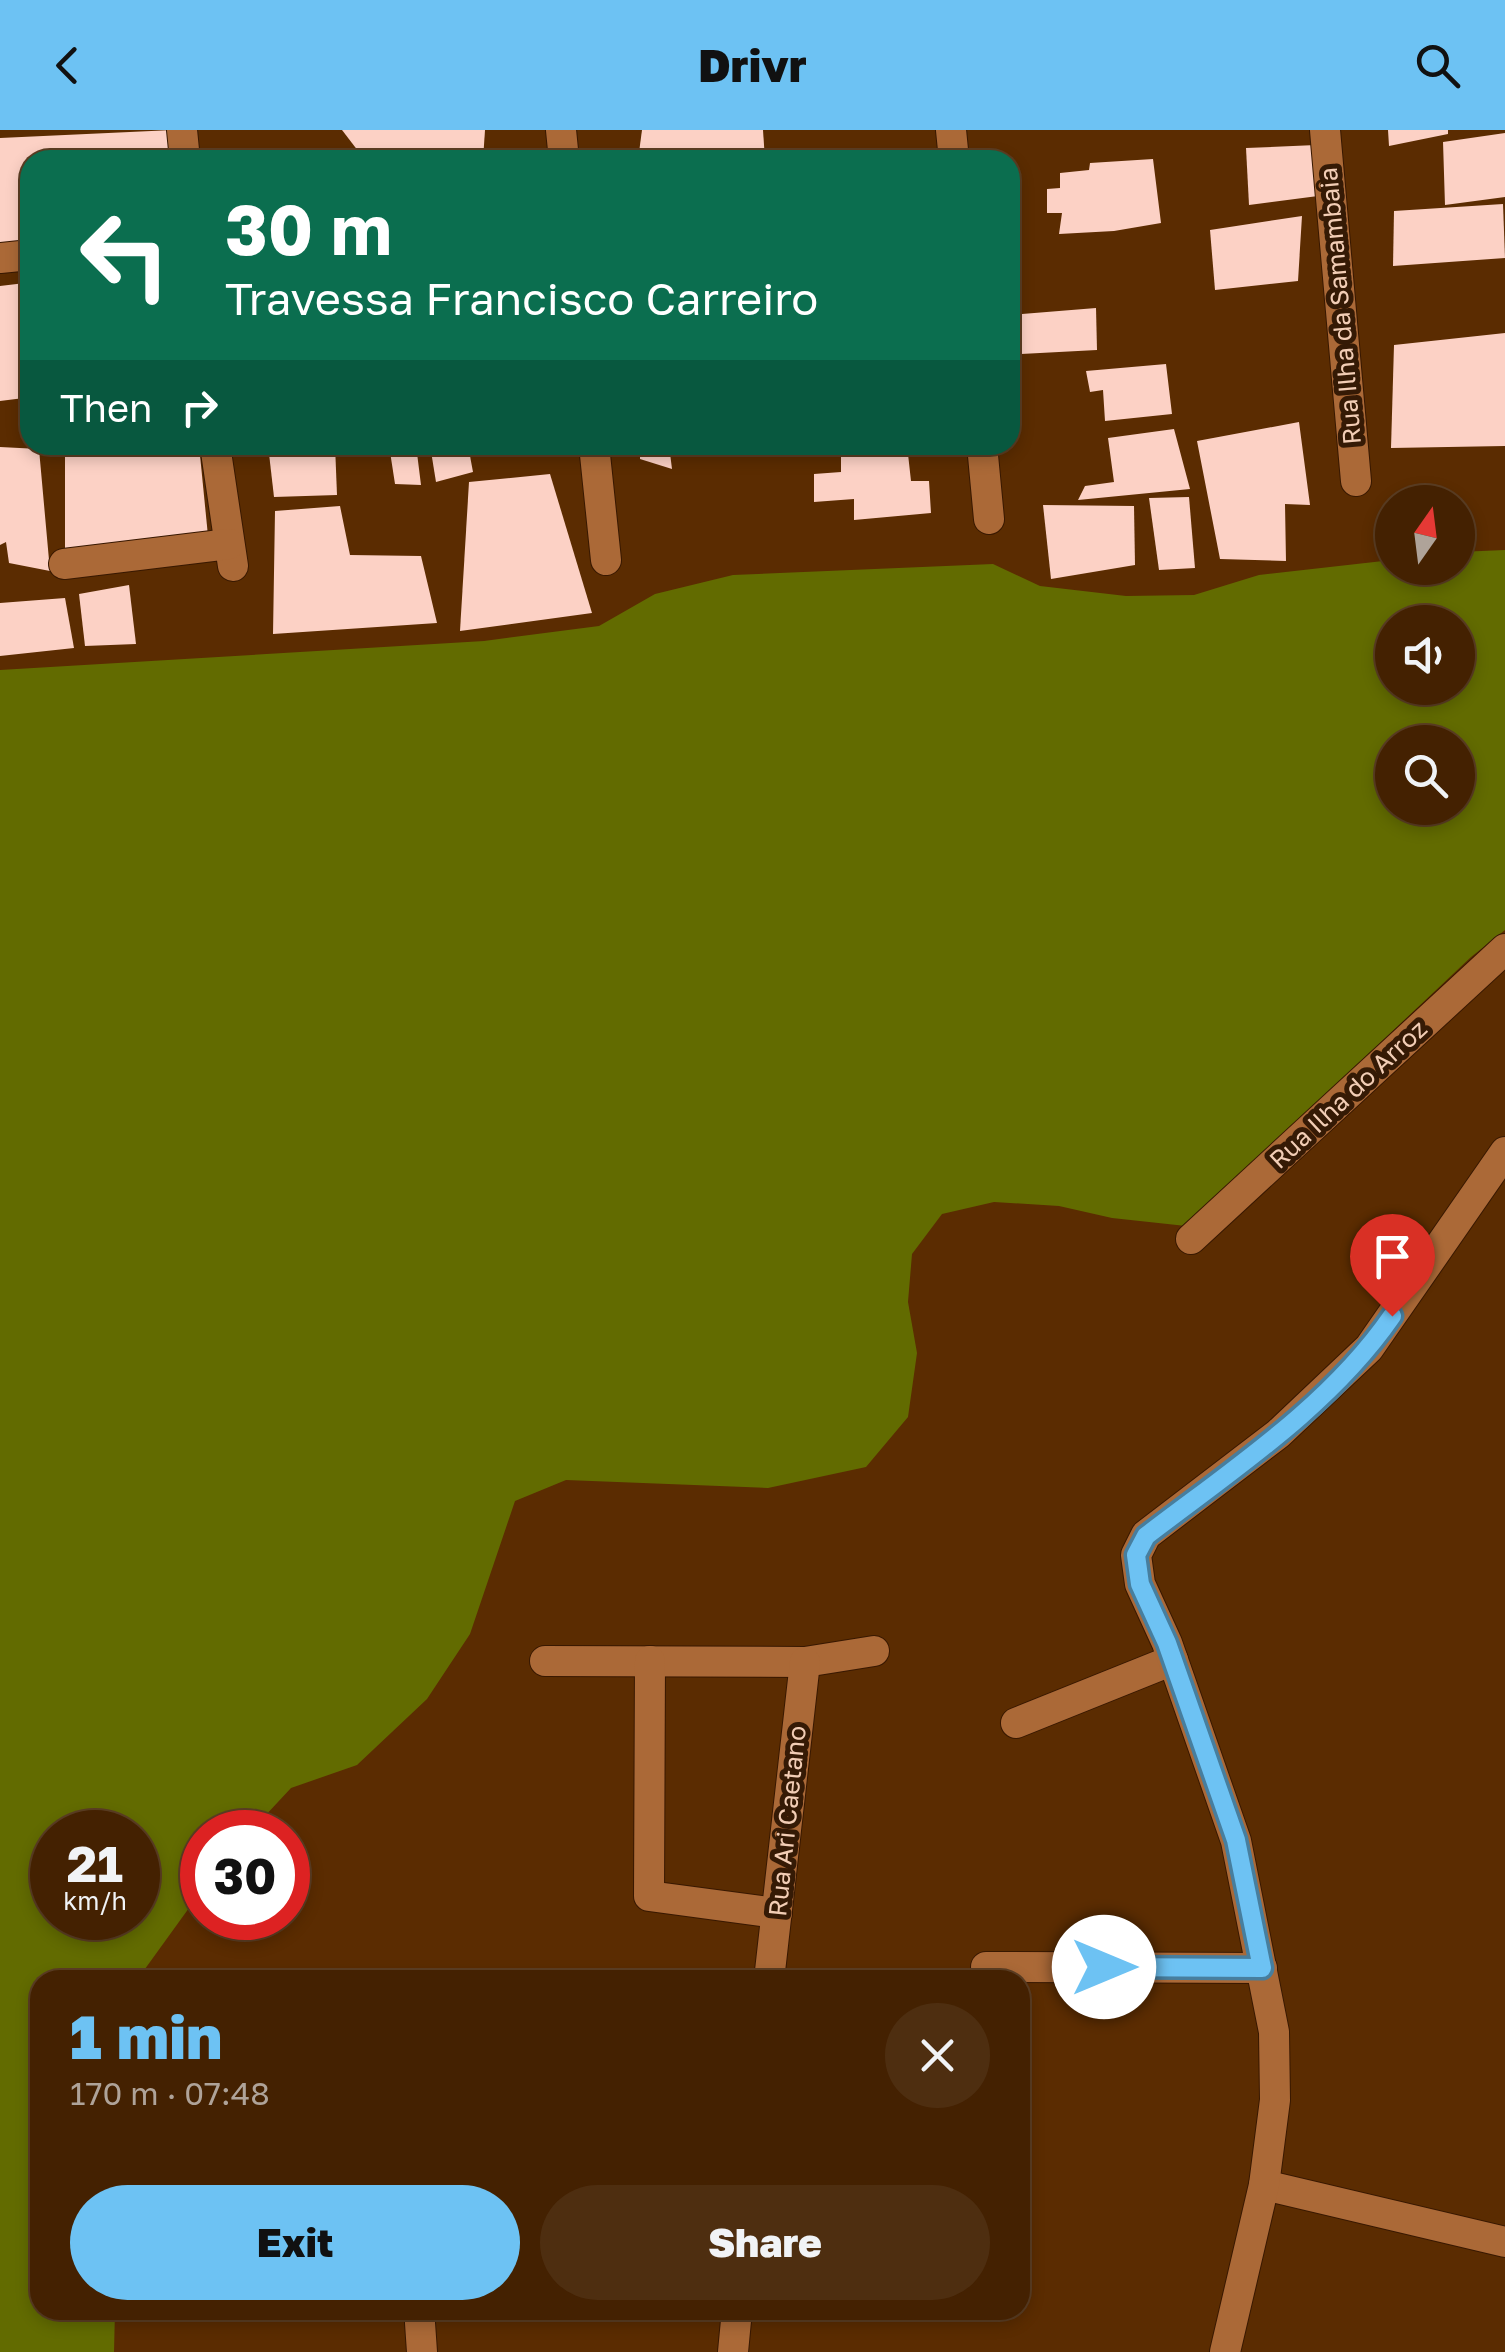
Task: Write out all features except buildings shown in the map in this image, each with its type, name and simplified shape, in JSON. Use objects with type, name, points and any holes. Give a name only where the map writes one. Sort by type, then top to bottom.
[{"type":"street","name":"Rua Ilha da Samambaia","points":[[1325,130],[1356,481]]},
{"type":"street","points":[[64,564],[231,555],[216,455]]},
{"type":"street","points":[[595,455],[606,560]]},
{"type":"street","points":[[983,455],[989,519]]},
{"type":"street","name":"Rua Ilha do Arroz","points":[[1191,1239],[1505,949]]},
{"type":"street","points":[[1225,2352],[1264,2185],[1276,2100],[1274,2032],[1236,1840],[1173,1660],[1140,1584],[1136,1555],[1146,1536],[1278,1434],[1369,1348],[1505,1152]]},
{"type":"street","points":[[546,1661],[805,1662],[874,1651]]},
{"type":"street","points":[[1016,1723],[1173,1660]]},
{"type":"street","points":[[650,1661],[649,1896],[777,1913]]},
{"type":"street","name":"Rua Ari Caetano","points":[[770,1970],[805,1662]]},
{"type":"street","points":[[986,1967],[1262,1968]]},
{"type":"street","points":[[1264,2185],[1505,2242]]},
{"type":"street","points":[[733,2352],[736,2320]]},
{"type":"green space","points":[[1505,550],[1505,930],[1471,957],[1186,1226],[1112,1218],[1059,1206],[994,1202],[942,1214],[912,1254],[908,1302],[917,1353],[908,1417],[866,1467],[768,1488],[566,1480],[515,1501],[470,1634],[427,1699],[357,1765],[291,1788],[270,1810],[180,1810],[180,1920],[144,1970],[30,1970],[30,2320],[115,2320],[114,2352],[0,2352],[0,670],[484,641],[599,626],[655,594],[733,575],[993,564],[1040,586],[1126,596],[1194,595],[1259,575],[1375,562],[1375,585],[1475,585],[1475,551]]},
{"type":"route","points":[[1104,1967],[1262,1968],[1236,1840],[1167,1643],[1140,1584],[1136,1555],[1146,1536],[1278,1434],[1369,1348],[1392,1316]]}]
